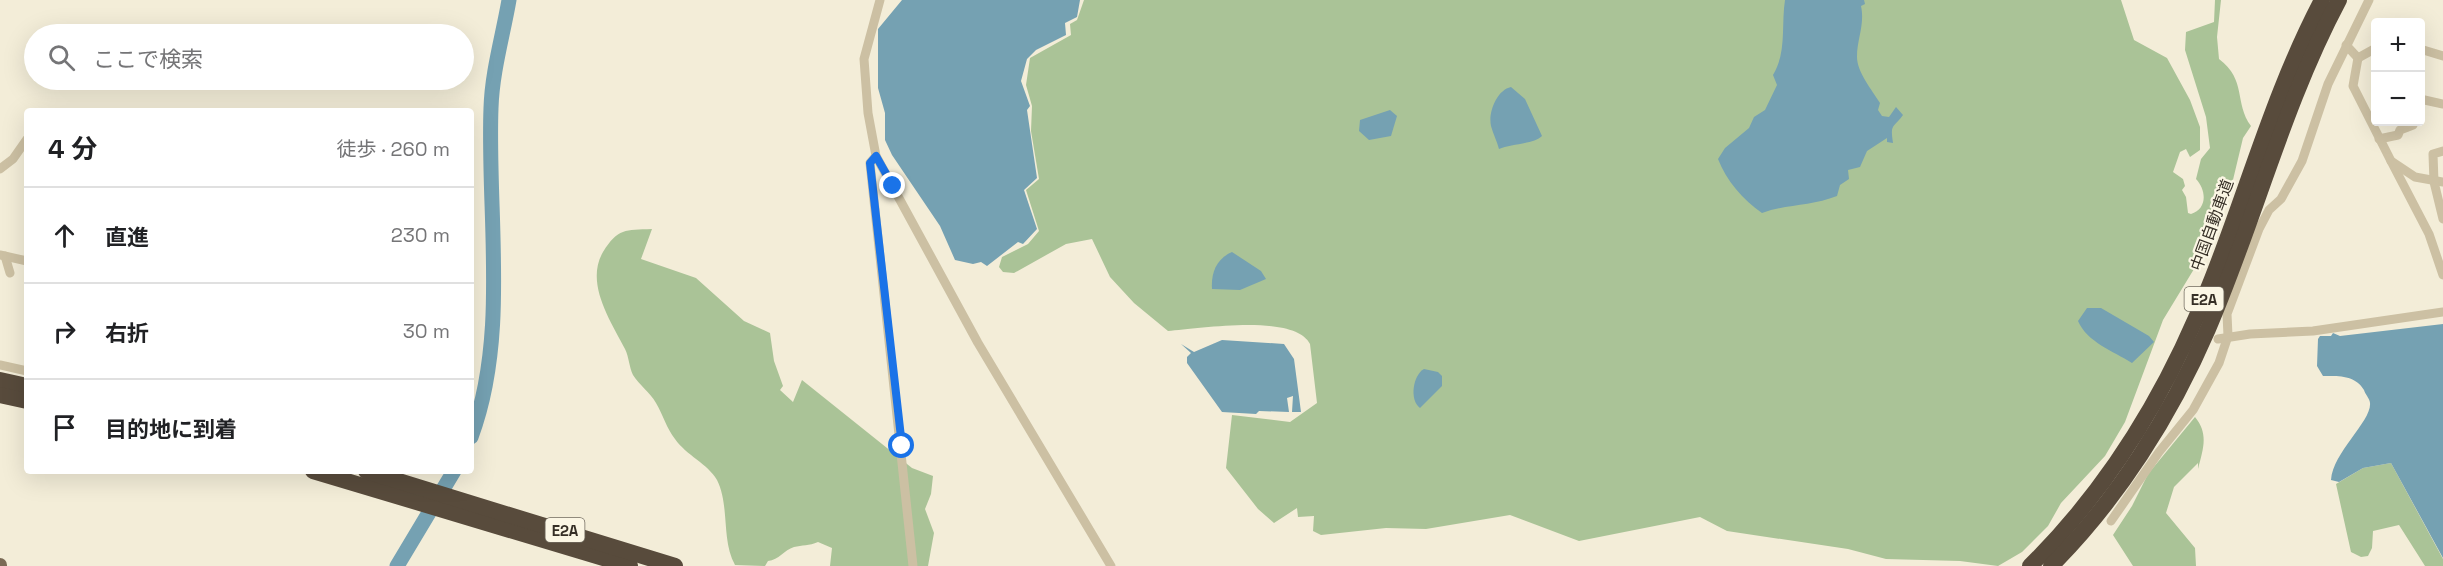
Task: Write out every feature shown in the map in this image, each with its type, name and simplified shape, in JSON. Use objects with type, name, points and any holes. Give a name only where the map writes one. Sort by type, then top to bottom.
[{"type":"highway","name":"中国自動車道","points":[[2030,566],[2103,482],[2153,406],[2175,364],[2211,282],[2270,118],[2322,0]]},
{"type":"highway","name":"中国自動車道","points":[[2051,566],[2090,522],[2138,458],[2190,368],[2224,287],[2307,66],[2339,0]]},
{"type":"highway","points":[[0,380],[24,385]]},
{"type":"highway","points":[[0,395],[24,400]]},
{"type":"highway","name":"E2A","points":[[328,474],[413,492],[675,566]]},
{"type":"highway","name":"E2A","points":[[373,474],[413,492]]},
{"type":"highway","name":"E2A","points":[[451,503],[630,566]]},
{"type":"street","points":[[880,0],[864,59],[868,113],[876,156],[978,343],[1111,566]]},
{"type":"street","points":[[2111,521],[2159,452],[2193,410],[2218,363],[2228,336],[2227,314],[2259,229],[2269,210],[2281,199],[2302,161],[2328,84],[2369,0]]},
{"type":"street","points":[[2346,45],[2358,58]]},
{"type":"street","points":[[2425,50],[2443,56]]},
{"type":"street","points":[[2358,58],[2371,51]]},
{"type":"street","points":[[2358,58],[2353,86],[2428,234],[2443,275]]},
{"type":"street","points":[[2425,100],[2443,104]]},
{"type":"street","points":[[2379,139],[2398,135],[2400,130],[2410,126]]},
{"type":"street","points":[[0,169],[14,159],[24,144]]},
{"type":"street","points":[[2443,151],[2433,154],[2443,219]]},
{"type":"street","points":[[876,156],[870,163],[898,401],[914,566]]},
{"type":"street","points":[[2391,161],[2415,177],[2438,182]]},
{"type":"street","points":[[2,256],[24,260]]},
{"type":"street","points":[[2,256],[10,273]]},
{"type":"street","points":[[2218,339],[2228,336],[2313,331],[2443,312]]},
{"type":"street","points":[[0,365],[24,370]]},
{"type":"green space","points":[[1084,0],[2121,0],[2134,40],[2167,58],[2190,100],[2200,127],[2200,150],[2190,157],[2186,149],[2180,152],[2173,172],[2183,179],[2185,186],[2182,190],[2186,197],[2188,213],[2191,214],[2203,204],[2202,189],[2196,179],[2201,159],[2210,148],[2206,117],[2185,50],[2186,32],[2214,22],[2215,0],[2221,0],[2217,37],[2219,59],[2228,67],[2237,83],[2243,109],[2251,126],[2243,138],[2232,184],[2211,241],[2163,320],[2125,422],[2105,456],[2061,503],[2048,526],[2022,552],[1998,566],[1960,561],[1886,559],[1848,549],[1727,531],[1700,517],[1579,541],[1510,515],[1426,529],[1386,528],[1321,535],[1313,531],[1314,516],[1298,517],[1297,508],[1274,523],[1258,509],[1226,468],[1232,415],[1290,422],[1317,403],[1310,344],[1301,334],[1285,329],[1245,325],[1168,331],[1134,303],[1110,277],[1092,239],[1066,244],[1014,273],[1003,272],[999,267],[1002,257],[1028,244],[1039,231],[1026,190],[1039,179],[1031,131],[1032,106],[1026,85],[1030,58],[1071,35],[1070,24],[1077,20]]},
{"type":"green space","points":[[652,229],[641,259],[696,278],[744,321],[770,333],[774,361],[783,386],[780,390],[793,402],[802,380],[912,468],[933,476],[931,494],[925,509],[934,533],[928,566],[830,566],[832,548],[818,542],[790,548],[775,559],[768,561],[765,566],[735,565],[728,545],[723,501],[717,480],[675,439],[654,399],[633,375],[626,352],[607,314],[598,289],[598,264],[613,238],[629,230]]},
{"type":"green space","points":[[2195,417],[2203,436],[2198,469],[2198,463],[2174,487],[2166,513],[2195,548],[2196,566],[2133,566],[2113,535],[2132,506],[2148,474]]},
{"type":"green space","points":[[2391,463],[2443,559],[2443,566],[2425,566],[2399,525],[2373,531],[2372,548],[2368,556],[2361,557],[2351,552],[2336,484],[2363,468]]},
{"type":"water","points":[[902,0],[1080,0],[1077,17],[1065,23],[1066,35],[1036,50],[1027,59],[1021,81],[1030,106],[1027,110],[1037,178],[1024,190],[1037,229],[1023,244],[1018,242],[987,266],[981,262],[973,264],[955,260],[940,226],[892,155],[885,140],[885,113],[878,88],[878,29]]},
{"type":"water","points":[[1785,0],[1864,0],[1865,4],[1861,6],[1862,19],[1857,50],[1859,69],[1880,103],[1878,110],[1882,116],[1889,117],[1896,107],[1903,115],[1892,129],[1893,143],[1887,142],[1887,138],[1867,151],[1860,167],[1848,170],[1849,179],[1840,185],[1837,196],[1762,213],[1736,189],[1718,159],[1725,148],[1749,128],[1754,117],[1765,110],[1777,85],[1773,75],[1782,48]]},
{"type":"water","points":[[1511,87],[1525,99],[1542,136],[1534,141],[1499,149],[1491,126],[1491,114],[1498,97]]},
{"type":"water","points":[[1390,110],[1397,116],[1391,136],[1369,140],[1359,131],[1360,120]]},
{"type":"water","points":[[1232,252],[1261,271],[1266,279],[1240,290],[1212,289],[1212,277],[1218,263]]},
{"type":"water","points":[[2087,308],[2101,308],[2149,336],[2154,342],[2132,363],[2101,345],[2082,328],[2078,321]]},
{"type":"water","points":[[2443,324],[2443,558],[2391,463],[2363,468],[2339,482],[2331,480],[2338,459],[2365,419],[2370,403],[2364,390],[2356,381],[2346,377],[2323,376],[2317,366],[2320,336],[2331,336],[2333,333],[2340,336]]},
{"type":"water","points":[[1222,340],[1284,344],[1294,359],[1301,412],[1292,412],[1293,396],[1287,398],[1289,412],[1259,411],[1256,414],[1222,412],[1187,363],[1187,357],[1191,353],[1181,344],[1194,352]]},
{"type":"water","points":[[1424,369],[1438,372],[1442,376],[1442,386],[1420,408],[1414,399],[1414,388],[1417,376]]},
{"type":"waterway","points":[[474,427],[483,398],[490,358],[494,274],[491,108],[496,67],[509,0]]},
{"type":"waterway","points":[[397,566],[452,474]]},
{"type":"route","points":[[893,186],[876,156],[870,163],[902,446]]}]
